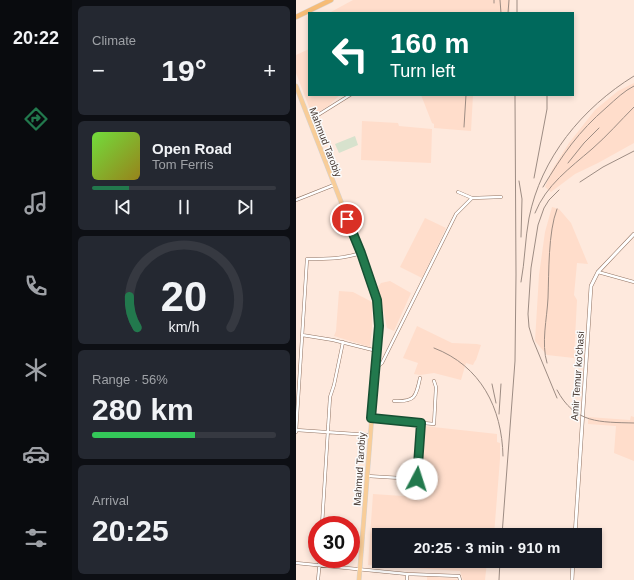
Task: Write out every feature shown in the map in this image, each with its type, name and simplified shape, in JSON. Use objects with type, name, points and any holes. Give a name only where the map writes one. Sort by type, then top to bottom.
[{"type":"highway","points":[[296,18],[332,0]]},
{"type":"highway","points":[[312,12],[337,0]]},
{"type":"highway","points":[[296,18],[308,14]]},
{"type":"main road","name":"Mahmud Tarobiy","points":[[296,86],[361,253],[377,300],[379,326],[360,580]]},
{"type":"street","points":[[309,120],[348,96]]},
{"type":"street","points":[[296,200],[334,186]]},
{"type":"street","points":[[458,192],[472,198],[501,198]]},
{"type":"street","points":[[376,369],[382,363],[456,214],[472,198]]},
{"type":"street","name":"Amir Temur ko'chasi","points":[[575,528],[591,286],[598,272],[634,234]]},
{"type":"street","points":[[361,253],[349,257],[307,259],[296,430],[370,435]]},
{"type":"street","points":[[598,272],[634,282]]},
{"type":"street","points":[[302,335],[343,342],[377,351]]},
{"type":"street","points":[[323,516],[330,397],[343,342]]},
{"type":"street","points":[[394,401],[406,402],[412,399],[416,394],[420,378]]},
{"type":"street","points":[[371,418],[434,424],[436,387],[434,381]]},
{"type":"street","points":[[367,476],[417,479],[421,423]]},
{"type":"street","points":[[296,563],[308,565]]},
{"type":"street","points":[[318,580],[319,568]]},
{"type":"street","points":[[360,568],[407,574],[459,576],[460,580]]},
{"type":"street","points":[[572,580],[573,568]]},
{"type":"street","points":[[407,574],[407,580]]},
{"type":"shaded area","points":[[353,0],[510,0],[510,12],[331,12]]},
{"type":"shaded area","points":[[308,49],[308,96],[339,96],[330,105],[315,114],[311,112],[296,73],[296,55]]},
{"type":"shaded area","points":[[634,83],[634,143],[575,174],[551,192],[545,187],[552,170],[569,143],[595,110],[618,91]]},
{"type":"shaded area","points":[[421,96],[473,96],[471,131],[434,128],[434,124],[432,123]]},
{"type":"shaded area","points":[[362,121],[398,123],[399,126],[432,129],[431,163],[361,160]]},
{"type":"shaded area","points":[[552,207],[559,209],[571,223],[588,264],[577,263],[574,295],[577,300],[574,358],[547,355],[535,341],[539,275],[545,232]]},
{"type":"shaded area","points":[[425,218],[446,228],[422,278],[400,267]]},
{"type":"shaded area","points":[[390,281],[411,293],[394,331],[387,328],[378,287],[381,283]]},
{"type":"shaded area","points":[[339,291],[353,292],[372,302],[370,347],[334,336],[336,331]]},
{"type":"shaded area","points":[[417,326],[452,343],[481,345],[473,365],[466,363],[461,380],[434,373],[420,375],[414,374],[418,363],[403,358]]},
{"type":"shaded area","points":[[631,416],[634,417],[634,461],[614,453],[616,426],[588,424],[588,417],[630,420]]},
{"type":"shaded area","points":[[424,426],[497,434],[497,442],[500,443],[500,459],[495,528],[372,528],[372,565],[368,565],[373,494],[418,497]]},
{"type":"shaded area","points":[[414,568],[486,568],[485,580],[463,580],[460,571]]},
{"type":"shaded area","points":[[427,576],[457,579],[458,580],[427,580]]},
{"type":"green space","points":[[355,136],[358,145],[339,153],[335,144]]},
{"type":"railway","points":[[500,0],[501,12]]},
{"type":"railway","points":[[508,12],[509,0]]},
{"type":"railway","points":[[517,0],[517,12]]},
{"type":"railway","points":[[521,282],[529,218],[543,175],[566,136],[581,119],[597,103],[634,76]]},
{"type":"railway","points":[[543,187],[564,154],[588,125],[617,98],[634,86]]},
{"type":"railway","points":[[464,127],[466,96]]},
{"type":"railway","points":[[503,528],[515,361],[515,96]]},
{"type":"railway","points":[[534,178],[547,109],[547,96]]},
{"type":"railway","points":[[535,213],[545,194],[552,185],[567,170],[598,144],[634,107]]},
{"type":"railway","points":[[568,163],[584,143],[599,128]]},
{"type":"railway","points":[[580,182],[603,167],[634,151]]},
{"type":"railway","points":[[519,181],[522,199],[521,237]]},
{"type":"railway","points":[[557,398],[533,340],[529,327],[528,314],[531,268],[538,225],[544,208],[549,200],[559,190]]},
{"type":"railway","points":[[547,363],[544,339],[552,229],[557,209]]},
{"type":"railway","points":[[434,348],[450,356],[464,366],[476,377],[486,391],[493,405],[498,421],[502,438],[503,456]]},
{"type":"railway","points":[[492,384],[496,403]]},
{"type":"railway","points":[[499,414],[501,384]]},
{"type":"railway","points":[[557,390],[564,401],[580,415],[599,421],[634,423]]},
{"type":"railway","points":[[499,580],[500,568]]},
{"type":"route","points":[[347,219],[361,253],[377,300],[379,326],[371,418],[421,423],[417,479]]}]
